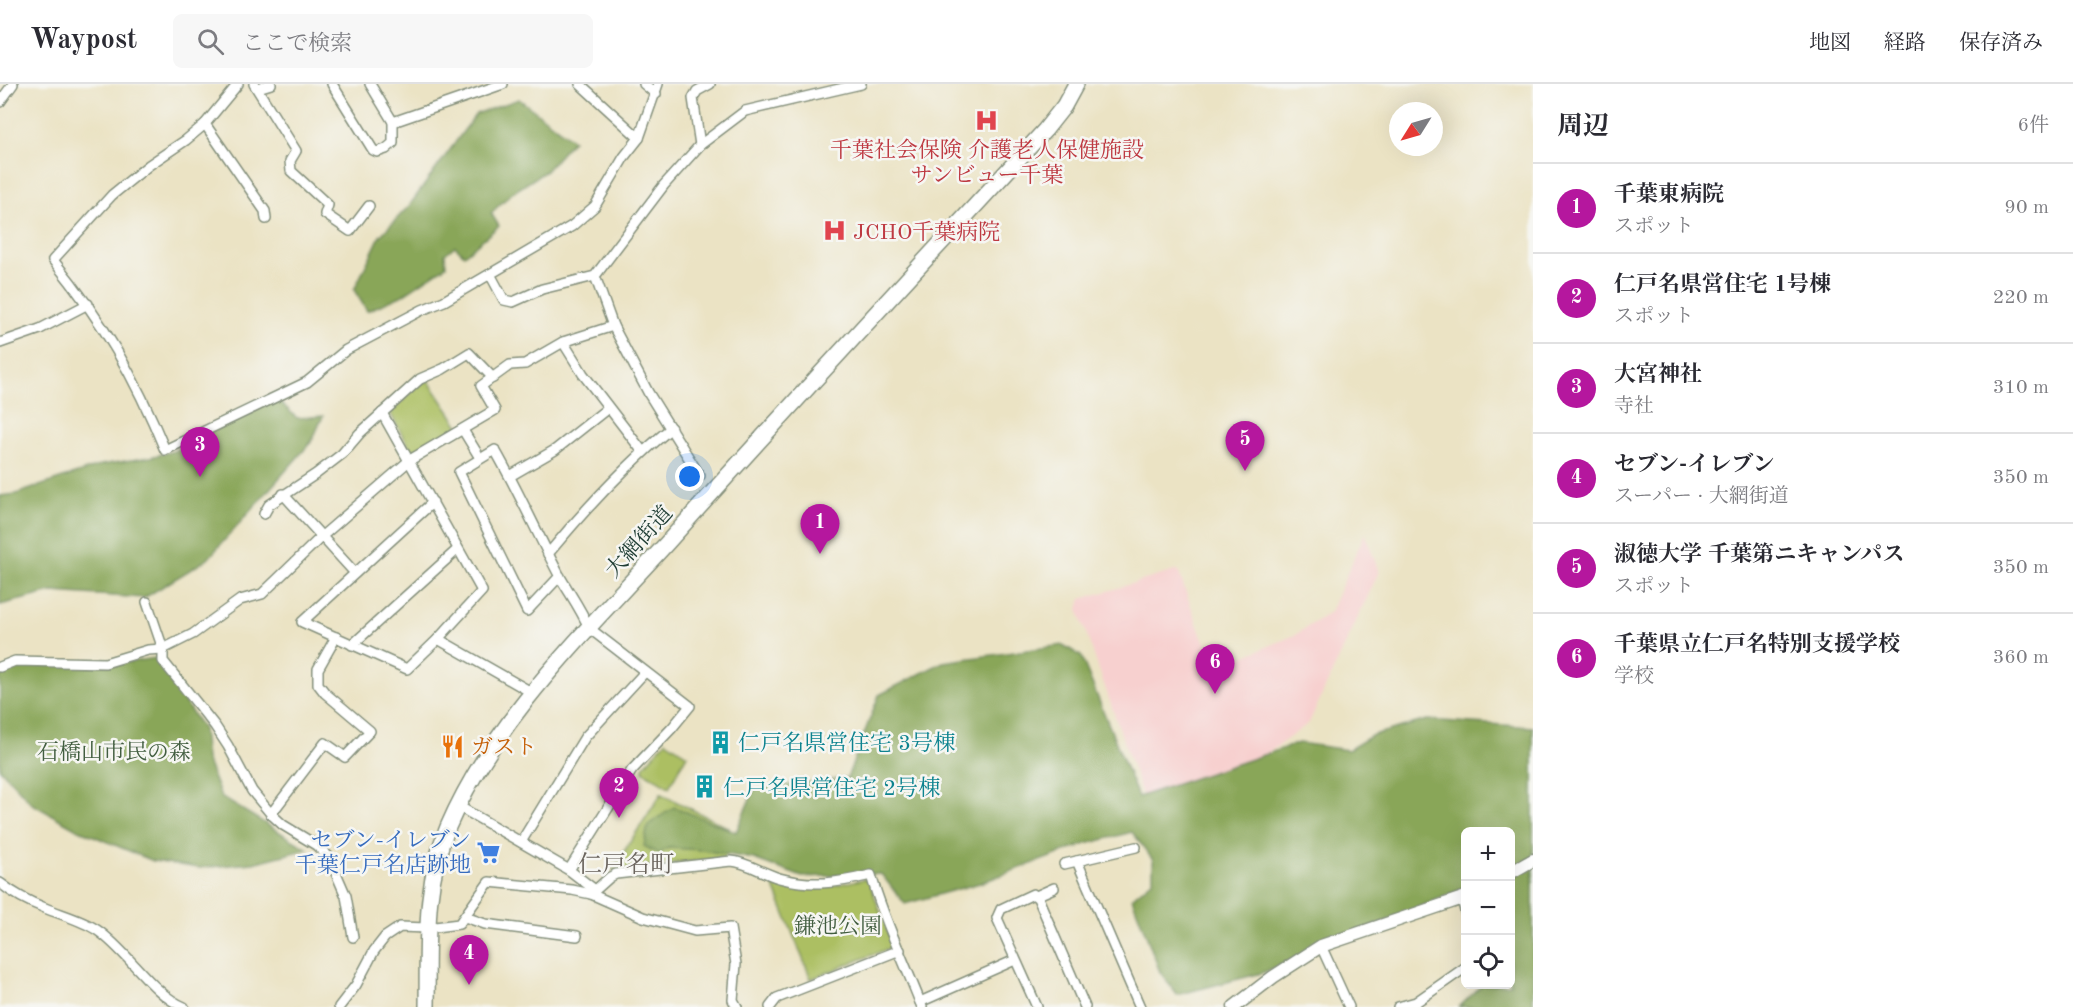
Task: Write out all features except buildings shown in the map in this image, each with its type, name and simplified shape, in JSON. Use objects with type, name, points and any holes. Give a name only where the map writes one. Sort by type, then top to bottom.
[{"type":"main road","name":"大網街道","points":[[427,1007],[430,887],[447,828],[495,745],[531,692],[1045,130],[1064,106],[1076,84]]},
{"type":"street","points":[[0,102],[13,84]]},
{"type":"street","points":[[238,84],[205,124],[112,195],[53,260],[88,304],[112,340],[140,392],[165,450],[307,382],[346,350],[444,301],[572,226],[595,206],[624,157],[639,138],[657,89],[644,84]]},
{"type":"street","points":[[271,84],[256,86],[296,151],[290,162],[291,171],[328,205],[325,214],[350,231],[369,206]]},
{"type":"street","points":[[332,84],[372,150],[377,152],[393,143],[393,123],[370,84]]},
{"type":"street","points":[[393,123],[503,84]]},
{"type":"street","points":[[580,84],[639,138]]},
{"type":"street","points":[[700,145],[693,98],[696,91],[710,84]]},
{"type":"street","points":[[490,273],[504,300],[513,302],[542,289],[595,276],[664,185],[700,145],[745,111],[861,84]]},
{"type":"street","points":[[205,124],[265,211],[266,219]]},
{"type":"street","points":[[595,276],[613,326],[649,394],[699,476]]},
{"type":"street","points":[[0,344],[40,328],[88,304]]},
{"type":"street","points":[[0,667],[15,661],[105,663],[148,650],[163,649],[194,634],[240,600],[262,594],[321,537],[410,460],[495,410],[481,386],[510,365],[525,364],[563,342],[613,326]]},
{"type":"street","points":[[563,342],[583,374],[643,452]]},
{"type":"street","points":[[264,514],[269,505],[283,494],[316,474],[342,454],[382,413],[420,380],[443,369],[469,352],[493,378]]},
{"type":"street","points":[[510,476],[555,450],[608,408]]},
{"type":"street","points":[[382,413],[410,460],[482,591],[407,669],[302,622],[433,502]]},
{"type":"street","points":[[548,554],[590,504],[671,428]]},
{"type":"street","points":[[463,430],[480,458]]},
{"type":"street","points":[[560,576],[527,611],[459,472],[495,450],[589,628],[690,706],[632,770],[569,870]]},
{"type":"street","points":[[283,494],[355,573]]},
{"type":"street","points":[[352,645],[458,549]]},
{"type":"street","points":[[147,602],[163,649],[163,661],[215,726],[252,791],[283,825],[316,845],[328,857],[346,896],[353,937]]},
{"type":"street","points":[[271,814],[324,744],[345,757],[370,731],[318,684],[318,669],[336,637]]},
{"type":"street","points":[[438,639],[531,692]]},
{"type":"street","points":[[521,842],[585,737],[645,672]]},
{"type":"street","points":[[458,806],[569,870],[593,892],[643,916],[695,931],[730,928],[736,964],[733,1000],[737,1007]]},
{"type":"street","points":[[1064,864],[1136,847]]},
{"type":"street","points":[[1515,870],[1533,860]]},
{"type":"street","points":[[339,1007],[356,985],[374,951],[385,938],[400,927],[428,928],[459,924],[489,882],[593,892],[616,873],[730,861],[739,861],[779,878],[814,884],[871,875],[879,906],[900,950],[921,1004],[1015,960]]},
{"type":"street","points":[[1077,861],[1140,1007]]},
{"type":"street","points":[[0,883],[11,892],[41,907],[96,929],[164,994],[184,1007]]},
{"type":"street","points":[[1037,1007],[1015,960],[998,914],[1001,909],[1022,899],[1054,888]]},
{"type":"street","points":[[1036,896],[1085,1007]]},
{"type":"street","points":[[1234,1007],[1273,977],[1321,946],[1461,899]]},
{"type":"street","points":[[465,917],[485,924],[577,936]]},
{"type":"street","points":[[1321,946],[1349,1007]]},
{"type":"street","points":[[770,1007],[777,998],[900,950]]},
{"type":"street","points":[[1398,1007],[1416,1002],[1461,970]]},
{"type":"shaded area","points":[[1365,533],[1379,572],[1309,723],[1272,750],[1236,769],[1144,800],[1078,609],[1081,599],[1178,570],[1202,637],[1222,666],[1295,635],[1330,612]]},
{"type":"green space","points":[[519,99],[573,140],[546,171],[512,193],[491,213],[499,226],[464,255],[455,246],[445,254],[446,266],[401,296],[367,311],[354,290],[380,236],[409,206],[476,114]]},
{"type":"green space","points":[[428,380],[459,426],[412,452],[390,413],[420,383]]},
{"type":"green space","points":[[276,398],[297,418],[323,416],[312,441],[208,559],[144,598],[52,592],[0,605],[0,496],[16,494],[101,465],[174,451]]},
{"type":"green space","points":[[1063,645],[1081,656],[1138,797],[1299,743],[1348,750],[1373,735],[1427,720],[1533,727],[1533,1007],[1459,1007],[1478,989],[1515,989],[1515,827],[1461,827],[1461,890],[1262,973],[1177,995],[1160,972],[1132,898],[1153,880],[1153,860],[1132,832],[1086,844],[980,883],[905,904],[881,874],[802,877],[754,859],[703,850],[668,848],[659,854],[644,846],[648,825],[674,807],[736,832],[754,789],[847,778],[879,695],[943,662]]},
{"type":"green space","name":"石橋山市民の森","points":[[155,658],[203,729],[206,759],[221,797],[308,849],[253,863],[199,868],[153,861],[77,829],[32,804],[0,769],[0,672],[29,665],[110,665]]},
{"type":"green space","points":[[666,741],[687,755],[669,787],[643,771],[643,767]]},
{"type":"green space","points":[[661,794],[729,828],[725,858],[612,870]]},
{"type":"green space","name":"鎌池公園","points":[[770,877],[817,889],[868,878],[892,944],[890,948],[811,979]]},
{"type":"place","name":"千葉社会保険 介護老人保健施設 サンビュー千葉","points":[[987,120]]},
{"type":"place","name":"JCHO千葉病院","points":[[835,231]]},
{"type":"place","name":"淑徳大学 千葉第ニキャンパス","points":[[1245,471]]},
{"type":"place","name":"大宮神社","points":[[200,477]]},
{"type":"place","name":"千葉東病院","points":[[820,554]]},
{"type":"place","name":"千葉県立仁戸名特別支援学校","points":[[1215,694]]},
{"type":"place","name":"仁戸名県営住宅 3号棟","points":[[720,742]]},
{"type":"place","name":"ガスト","points":[[453,746]]},
{"type":"place","name":"仁戸名県営住宅 2号棟","points":[[705,787]]},
{"type":"place","name":"仁戸名県営住宅 1号棟","points":[[619,818]]},
{"type":"place","name":"セブン-イレブン 千葉仁戸名店跡地","points":[[489,852]]},
{"type":"place","name":"セブン-イレブン","points":[[469,985]]},
{"type":"district","name":"仁戸名町","points":[[626,864]]}]
